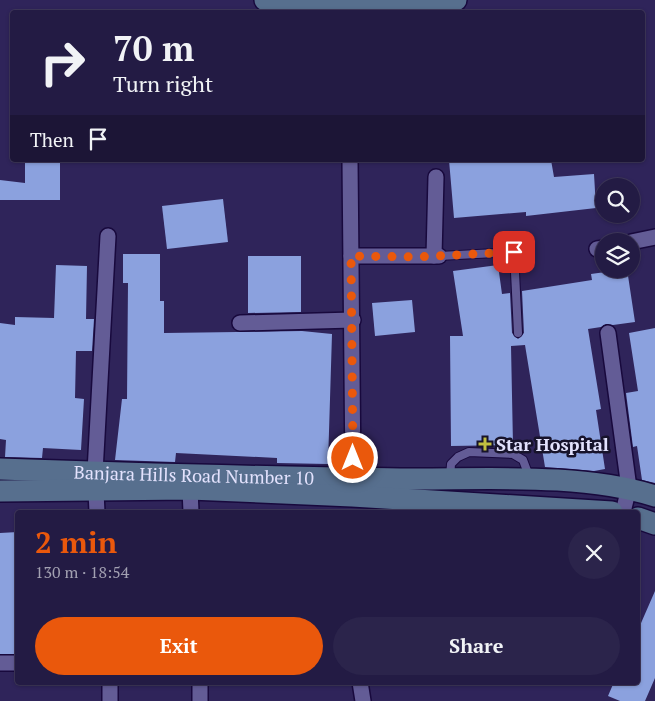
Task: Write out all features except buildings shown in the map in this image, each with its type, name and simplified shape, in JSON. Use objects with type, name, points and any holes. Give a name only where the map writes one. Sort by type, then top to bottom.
[{"type":"main road","points":[[265,0],[349,6],[456,0]]},
{"type":"main road","name":"Banjara Hills Road Number 10","points":[[0,469],[95,482],[190,490],[419,506],[548,510]]},
{"type":"main road","name":"Banjara Hills Road Number 10","points":[[0,491],[95,482],[353,478],[530,480],[629,488],[655,496]]},
{"type":"main road","points":[[640,519],[655,524]]},
{"type":"street","points":[[350,162],[353,478]]},
{"type":"street","points":[[351,256],[437,256],[436,177]]},
{"type":"street","points":[[97,510],[95,482],[108,236]]},
{"type":"street","points":[[640,240],[655,237]]},
{"type":"street","points":[[240,323],[353,320]]},
{"type":"street","points":[[608,332],[629,488],[624,510]]},
{"type":"street","points":[[190,490],[191,510]]},
{"type":"street","points":[[0,663],[15,663]]},
{"type":"street","points":[[110,685],[110,701]]},
{"type":"street","points":[[200,685],[200,701]]},
{"type":"street","points":[[360,685],[363,701]]},
{"type":"lane","points":[[437,256],[514,252],[518,333]]},
{"type":"place","name":"Star Hospital","points":[[485,444]]},
{"type":"route","points":[[353,458],[351,256],[417,257],[514,252]]}]
